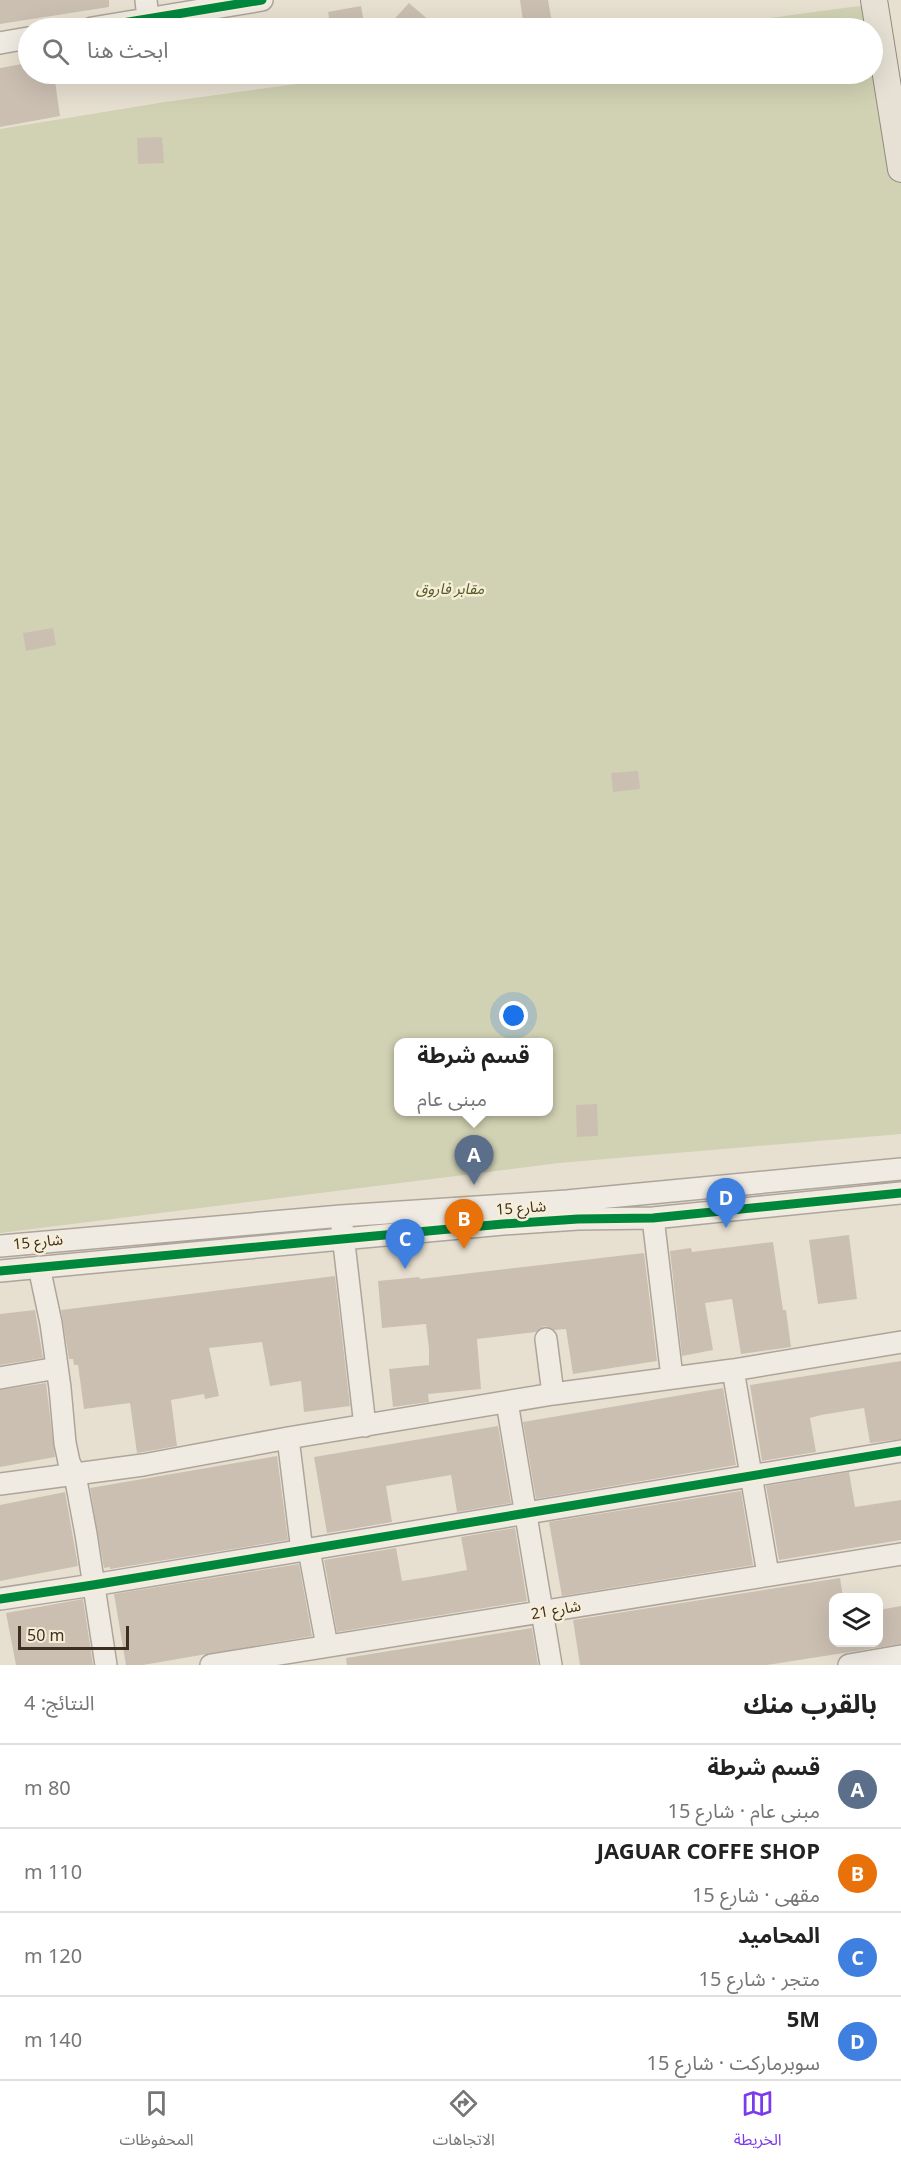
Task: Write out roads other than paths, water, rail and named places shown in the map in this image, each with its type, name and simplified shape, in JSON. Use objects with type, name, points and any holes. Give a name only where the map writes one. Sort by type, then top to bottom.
[{"type":"main road","points":[[874,0],[877,18]]},
{"type":"main road","points":[[883,56],[901,169]]},
{"type":"street","points":[[123,18],[147,10],[262,0]]},
{"type":"street","points":[[0,43],[18,40]]},
{"type":"street","name":"شارع 15","points":[[0,1246],[341,1216],[567,1201],[901,1169]]},
{"type":"street","name":"شارع 15","points":[[0,1271],[514,1223],[653,1218],[901,1193]]},
{"type":"street","points":[[341,1216],[365,1426]]},
{"type":"street","points":[[653,1218],[672,1377]]},
{"type":"street","points":[[39,1267],[51,1323],[65,1443],[69,1462],[75,1475],[92,1566],[106,1665]]},
{"type":"street","points":[[546,1339],[554,1394]]},
{"type":"street","points":[[0,1484],[143,1465],[288,1438],[554,1394],[733,1370],[901,1342]]},
{"type":"street","points":[[0,1378],[57,1368]]},
{"type":"street","points":[[733,1370],[768,1574]]},
{"type":"street","points":[[507,1402],[551,1665]]},
{"type":"street","points":[[288,1438],[306,1550],[327,1646]]},
{"type":"street","points":[[0,1599],[901,1451]]},
{"type":"street","name":"شارع 21","points":[[211,1665],[901,1554]]},
{"type":"street","points":[[849,1665],[901,1656]]},
{"type":"place","name":"قسم شرطة","points":[[474,1185]]},
{"type":"place","name":"5M","points":[[726,1228]]},
{"type":"place","name":"JAGUAR COFFE SHOP","points":[[464,1249]]},
{"type":"place","name":"المحاميد","points":[[405,1269]]},
{"type":"park label","name":"مقابر فاروق","points":[[450,589]]}]
